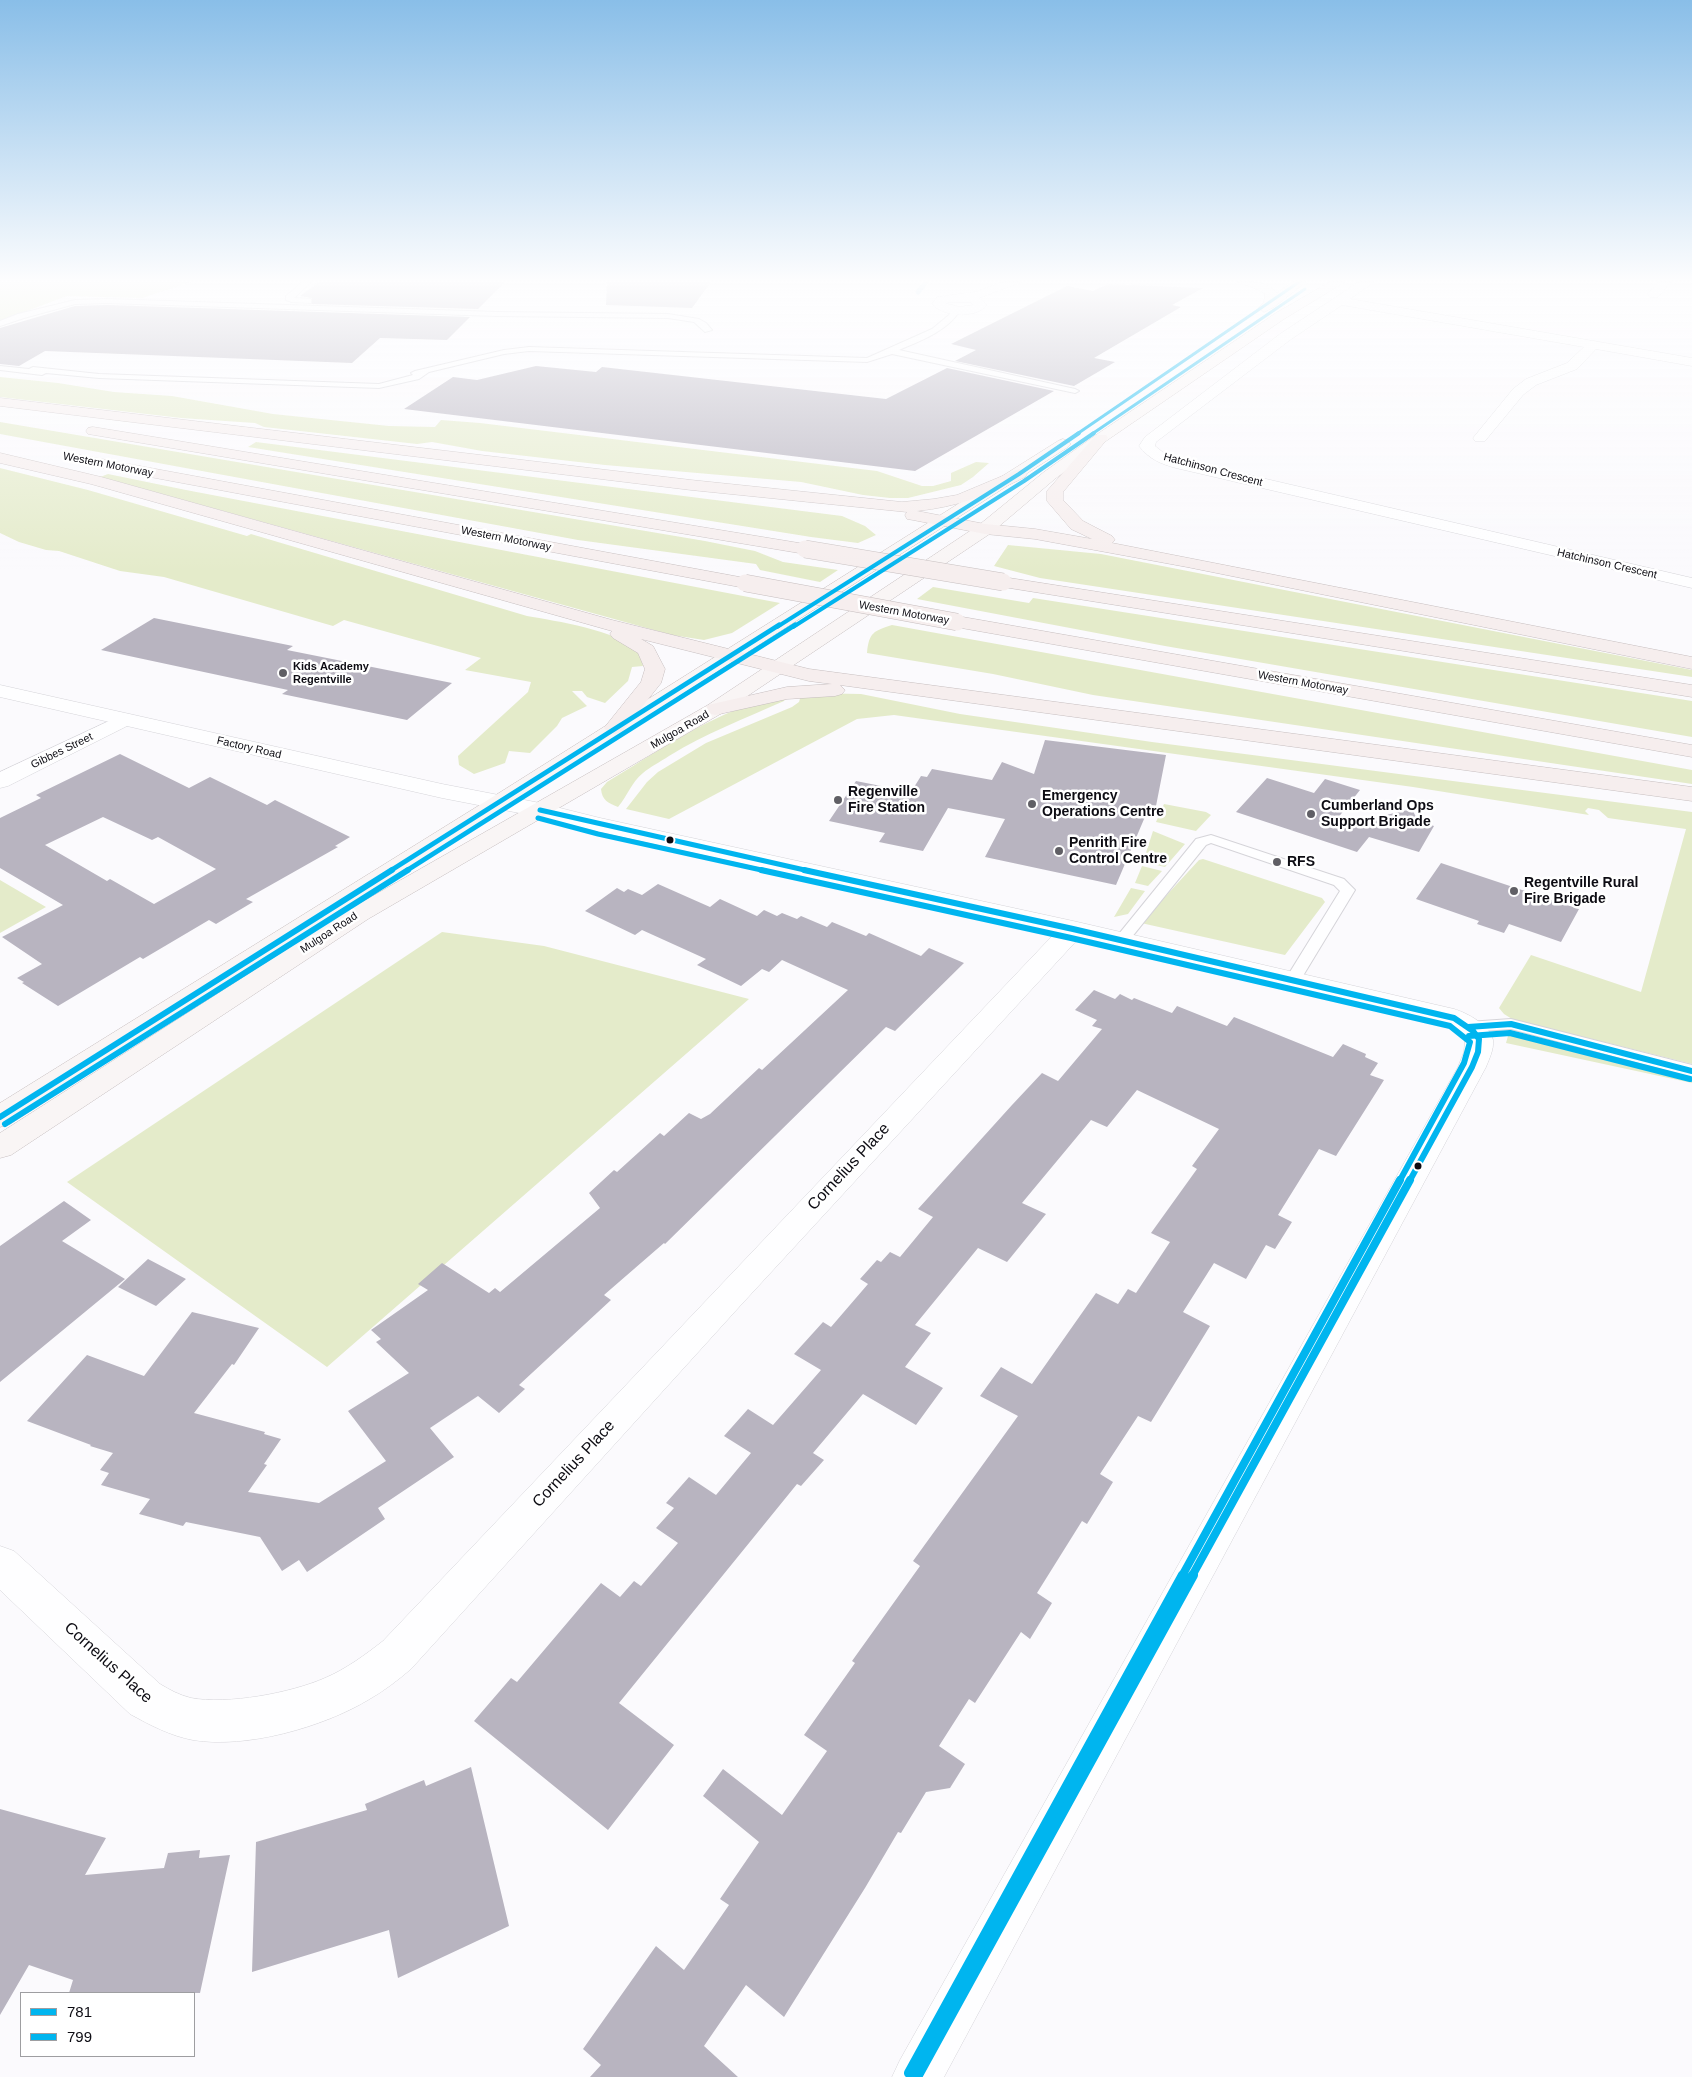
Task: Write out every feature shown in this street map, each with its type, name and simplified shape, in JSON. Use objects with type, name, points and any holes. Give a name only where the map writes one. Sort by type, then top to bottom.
[{"type":"highway","points":[[0,402],[778,495],[902,507],[969,498],[1019,474]]},
{"type":"highway","points":[[0,415],[49,423]]},
{"type":"highway","points":[[78,428],[1003,582],[1692,691]]},
{"type":"highway","points":[[1101,438],[1055,491],[1055,502],[1077,525],[1093,534],[1123,547],[1187,562]]},
{"type":"highway","name":"Western Motorway","points":[[0,445],[957,622],[1692,751]]},
{"type":"highway","points":[[0,458],[95,480],[605,624],[809,675],[1692,794]]},
{"type":"highway","points":[[778,495],[985,529],[1035,534],[1187,562],[1692,663]]},
{"type":"highway","points":[[605,624],[646,650],[655,669],[651,683],[615,728]]},
{"type":"highway","points":[[715,709],[774,695],[818,690],[976,698]]},
{"type":"main road","name":"Mulgoa Road","points":[[0,1118],[1019,474],[1159,379]]},
{"type":"main road","name":"Mulgoa Road","points":[[0,1147],[359,914],[715,709],[985,529],[1050,475],[1188,379]]},
{"type":"street","name":"Hatchinson Crescent","points":[[1230,379],[1150,440],[1147,443],[1150,450],[1160,457],[1176,463],[1692,583]]},
{"type":"street","points":[[1480,438],[1518,392],[1538,379]]},
{"type":"street","name":"Factory Road","points":[[0,691],[1122,940],[1454,1018],[1468,1027]]},
{"type":"street","name":"Gibbes Street","points":[[0,781],[124,720]]},
{"type":"street","name":"Cornelius Place","points":[[0,1564],[145,1698],[162,1710],[183,1718],[211,1723],[248,1719],[312,1706],[335,1697],[370,1678],[397,1655],[728,1297],[1073,929]]},
{"type":"street","points":[[917,2077],[1472,1067],[1478,1052],[1479,1039],[1468,1027]]},
{"type":"lane","points":[[172,379],[349,386],[386,385],[409,379]]},
{"type":"lane","points":[[349,386],[377,379]]},
{"type":"lane","points":[[1019,379],[1075,391]]},
{"type":"lane","points":[[1122,940],[1201,842],[1211,839],[1339,882],[1348,890],[1292,980]]},
{"type":"lane","points":[[1468,1027],[1512,1024],[1692,1071]]},
{"type":"green space","points":[[0,379],[19,379],[114,392],[172,396],[273,414],[389,426],[435,427],[441,420],[480,423],[877,471],[922,486],[933,486],[951,481],[951,473],[976,462],[989,463],[961,485],[908,498],[890,498],[863,495],[801,482],[605,465],[482,451],[432,442],[417,444],[264,427],[255,423],[181,418],[0,397]]},
{"type":"green space","points":[[0,422],[705,541],[755,551],[783,562],[838,570],[820,582],[760,570],[756,564],[578,540],[0,434]]},
{"type":"green space","points":[[256,442],[842,516],[865,526],[876,535],[858,543],[811,537],[248,447]]},
{"type":"green space","points":[[0,468],[88,490],[247,536],[251,534],[527,616],[601,632],[615,637],[637,651],[643,666],[632,667],[628,681],[605,703],[587,697],[582,691],[572,691],[587,706],[562,718],[557,726],[530,753],[509,751],[505,763],[474,774],[459,765],[458,756],[528,692],[531,682],[465,670],[481,658],[344,620],[333,626],[164,577],[120,571],[59,551],[46,550],[19,542],[0,533]]},
{"type":"green space","points":[[108,474],[780,603],[732,633],[704,640],[672,635],[100,477]]},
{"type":"green space","points":[[1008,545],[1101,554],[1692,670],[1692,677],[1040,578],[994,566]]},
{"type":"green space","points":[[933,587],[1029,603],[1033,598],[1692,701],[1692,737],[1165,646],[917,599]]},
{"type":"green space","points":[[892,625],[1692,770],[1692,784],[1093,695],[993,674],[867,653],[871,636],[877,631]]},
{"type":"green space","points":[[808,693],[861,694],[960,714],[1152,742],[1692,812],[1692,1064],[1512,1019],[1499,1008],[1531,955],[1641,992],[1686,829],[1608,818],[1599,810],[1588,808],[1585,811],[1589,815],[1413,787],[894,715],[857,719],[669,819],[626,809],[647,782],[658,772],[706,743],[792,707],[799,702],[801,695]]},
{"type":"green space","points":[[786,698],[784,701],[697,740],[652,767],[635,781],[618,807],[604,798],[601,789],[607,782],[716,718],[755,703]]},
{"type":"green space","points":[[1164,804],[1206,812],[1211,815],[1196,831],[1156,822]]},
{"type":"green space","points":[[1153,831],[1185,844],[1165,867],[1143,862]]},
{"type":"green space","points":[[1203,859],[1322,898],[1325,902],[1285,955],[1141,923],[1199,860]]},
{"type":"green space","points":[[1142,866],[1162,871],[1148,886],[1135,883]]},
{"type":"green space","points":[[0,880],[46,907],[0,933]]},
{"type":"green space","points":[[1131,888],[1145,891],[1128,914],[1114,917]]},
{"type":"green space","points":[[442,932],[544,946],[749,999],[327,1367],[67,1182]]},
{"type":"green space","points":[[1514,1033],[1692,1076],[1692,1083],[1506,1043],[1508,1036]]},
{"type":"building","points":[[450,379],[708,379],[886,399],[925,379],[998,379],[1054,391],[915,471],[404,409]]},
{"type":"building","points":[[1040,379],[1086,379],[1074,386]]},
{"type":"building","points":[[154,618],[293,646],[287,650],[452,683],[407,720],[282,694],[288,690],[101,650]]},
{"type":"building","points":[[1045,740],[1166,755],[1156,806],[1150,805],[1116,885],[985,857],[1005,819],[948,808],[923,851],[879,842],[885,833],[829,821],[856,781],[911,792],[921,776],[927,777],[932,769],[992,780],[1002,762],[1034,774]]},
{"type":"building","points":[[120,754],[189,788],[210,777],[267,805],[275,800],[350,837],[335,846],[338,847],[246,899],[253,902],[216,924],[209,920],[143,959],[140,957],[58,1006],[17,978],[42,964],[2,937],[63,905],[0,868],[0,818],[41,798],[36,795]],"holes":[[[103,817],[152,840],[158,837],[216,869],[154,904],[110,879],[107,881],[45,845]]]},
{"type":"building","name":"Cumberland Ops Support Brigade","points":[[1267,778],[1314,793],[1325,779],[1360,790],[1330,828],[1412,809],[1418,821],[1434,826],[1419,852],[1369,837],[1357,852],[1236,812]]},
{"type":"building","points":[[1441,863],[1579,909],[1561,942],[1509,924],[1504,933],[1477,924],[1479,921],[1416,899]]},
{"type":"building","points":[[658,884],[710,907],[720,899],[757,916],[764,910],[777,916],[782,913],[797,919],[801,916],[827,927],[832,922],[866,936],[869,933],[921,956],[929,948],[964,963],[895,1031],[886,1027],[665,1244],[604,1295],[611,1300],[519,1385],[525,1389],[499,1413],[478,1396],[430,1428],[454,1457],[378,1508],[385,1519],[307,1572],[299,1560],[282,1571],[260,1537],[186,1522],[183,1526],[139,1514],[150,1499],[101,1485],[109,1473],[100,1470],[113,1453],[27,1421],[87,1355],[144,1376],[192,1312],[259,1328],[234,1365],[232,1364],[194,1413],[265,1432],[264,1434],[281,1439],[264,1464],[267,1465],[248,1492],[319,1503],[386,1461],[348,1411],[409,1373],[376,1342],[381,1339],[371,1330],[428,1290],[418,1284],[442,1263],[489,1293],[495,1288],[500,1292],[600,1208],[589,1193],[614,1170],[617,1172],[660,1133],[664,1136],[689,1113],[701,1119],[710,1114],[759,1068],[762,1070],[848,990],[782,960],[769,972],[762,969],[741,986],[697,965],[706,959],[642,930],[635,935],[585,911],[617,888],[624,892],[628,889],[642,895]]},
{"type":"building","points":[[1094,990],[1115,999],[1120,994],[1132,1000],[1134,998],[1172,1013],[1177,1006],[1227,1026],[1234,1017],[1333,1057],[1343,1044],[1366,1054],[1365,1057],[1378,1063],[1370,1075],[1384,1080],[1336,1156],[1319,1149],[1278,1215],[1292,1222],[1275,1249],[1266,1245],[1246,1279],[1214,1263],[1183,1312],[1210,1326],[1151,1422],[1138,1416],[1100,1474],[1113,1482],[1087,1524],[1082,1521],[1037,1593],[1052,1603],[1030,1639],[1021,1632],[975,1703],[969,1699],[939,1746],[965,1764],[950,1788],[926,1792],[901,1833],[898,1832],[784,2017],[746,1985],[704,2046],[738,2077],[590,2077],[601,2065],[583,2049],[656,1946],[684,1970],[729,1905],[720,1899],[759,1842],[703,1796],[723,1769],[782,1815],[827,1751],[804,1735],[855,1663],[852,1661],[920,1566],[913,1561],[1018,1416],[980,1396],[1001,1367],[1032,1384],[1096,1293],[1118,1304],[1128,1289],[1136,1293],[1170,1242],[1151,1233],[1197,1169],[1192,1166],[1219,1129],[1137,1090],[1107,1127],[1091,1120],[1022,1203],[1046,1214],[1007,1262],[978,1248],[915,1325],[931,1333],[905,1367],[943,1388],[916,1425],[863,1394],[813,1453],[824,1460],[801,1486],[797,1484],[619,1703],[674,1745],[608,1830],[474,1721],[511,1678],[517,1682],[601,1583],[620,1597],[634,1581],[641,1586],[678,1543],[656,1528],[674,1508],[666,1503],[689,1477],[716,1495],[751,1453],[724,1436],[748,1409],[773,1425],[821,1370],[794,1354],[823,1322],[831,1327],[868,1284],[860,1279],[877,1260],[881,1262],[890,1252],[900,1257],[933,1217],[918,1209],[1042,1073],[1058,1081],[1102,1029],[1092,1026],[1097,1020],[1075,1010]]},
{"type":"building","points":[[64,1201],[91,1220],[62,1241],[125,1279],[0,1382],[0,1246]]},
{"type":"building","points":[[148,1259],[186,1279],[156,1306],[118,1287]]},
{"type":"building","points":[[471,1767],[509,1926],[398,1978],[389,1930],[252,1972],[256,1842],[367,1810],[365,1804],[424,1780],[426,1786]]},
{"type":"building","points":[[0,1809],[106,1838],[85,1875],[164,1868],[168,1853],[200,1850],[199,1858],[230,1855],[200,1993],[69,1992],[73,1980],[29,1965],[0,2015]]},
{"type":"transit line","name":"781","points":[[0,1117],[1019,474],[1158,379]]},
{"type":"transit line","name":"799","points":[[5,1124],[1024,481],[1173,379]]},
{"type":"transit line","name":"781","points":[[540,810],[600,825],[1073,929],[1454,1018],[1473,1031],[1479,1039],[1478,1052],[1472,1067],[917,2077]]},
{"type":"transit line","name":"799","points":[[538,818],[598,834],[1071,938],[1450,1026],[1470,1042],[1464,1063],[909,2073]]},
{"type":"transit line","name":"781","points":[[1468,1027],[1511,1024],[1692,1071]]},
{"type":"transit line","name":"799","points":[[1469,1036],[1510,1033],[1690,1079]]},
{"type":"place","name":"Kids Academy Regentville","points":[[283,673]]},
{"type":"place","name":"Regenville Fire Station","points":[[838,800]]},
{"type":"place","name":"Emergency Operations Centre","points":[[1032,804]]},
{"type":"place","name":"Cumberland Ops Support Brigade","points":[[1311,814]]},
{"type":"place","name":"Penrith Fire Control Centre","points":[[1059,851]]},
{"type":"place","name":"RFS","points":[[1277,862]]},
{"type":"place","name":"Regentville Rural Fire Brigade","points":[[1514,891]]}]
